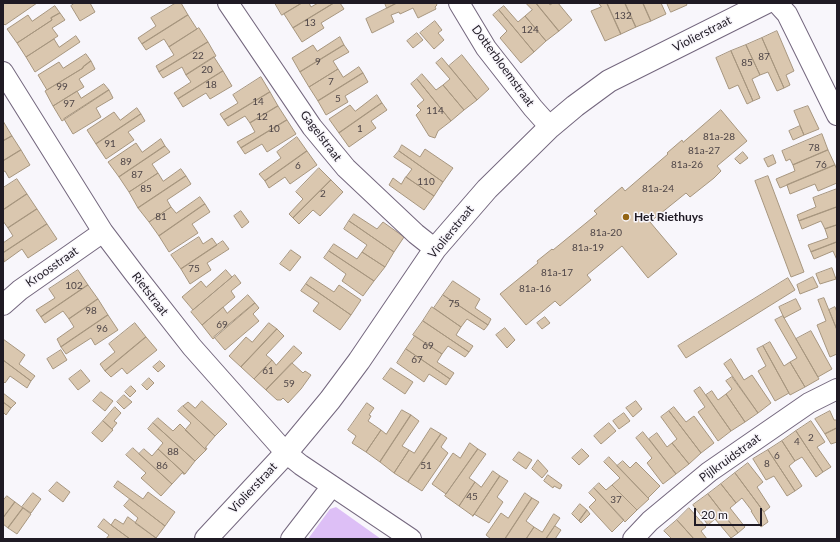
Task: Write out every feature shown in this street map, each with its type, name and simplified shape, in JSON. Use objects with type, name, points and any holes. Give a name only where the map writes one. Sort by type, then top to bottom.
[{"type":"main road","name":"Violierstraat","points":[[206,539],[286,453],[330,400],[359,361],[435,249],[487,189],[550,127],[609,81],[764,3]]},
{"type":"street","name":"Gagelstraat","points":[[228,3],[312,127],[346,168],[416,234],[435,249]]},
{"type":"street","name":"Dotterbloemstraat","points":[[459,3],[486,48],[533,108],[550,127]]},
{"type":"street","points":[[777,3],[787,14],[837,114]]},
{"type":"street","name":"Rietstraat","points":[[3,72],[103,232],[192,347],[286,453],[301,465],[411,539]]},
{"type":"street","name":"Kroosstraat","points":[[3,305],[20,290],[103,232]]},
{"type":"street","name":"Pijlkruidstraat","points":[[632,539],[650,521],[708,472],[809,403],[837,389]]},
{"type":"street","points":[[291,539],[332,486]]},
{"type":"shaded area","points":[[336,507],[381,539],[308,539],[330,509]]},
{"type":"building","points":[[6,3],[37,3],[5,25],[3,23],[3,5]]},
{"type":"building","points":[[75,3],[90,3],[95,12],[80,21],[71,6]]},
{"type":"building","points":[[176,3],[181,3],[188,15],[142,44],[138,38],[156,26],[151,18]]},
{"type":"building","points":[[275,3],[302,3],[282,15]]},
{"type":"building","points":[[302,3],[309,3],[311,7],[318,3],[334,3],[293,28],[284,14]]},
{"type":"building","points":[[334,3],[340,3],[344,9],[321,23],[324,28],[302,42],[293,28]]},
{"type":"building","points":[[385,3],[397,3],[387,8]]},
{"type":"building","points":[[397,3],[436,3],[437,5],[435,7],[436,9],[418,18],[413,8],[400,14],[399,12],[391,15],[394,22],[372,33],[366,19]]},
{"type":"building","points":[[526,3],[536,3],[559,31],[546,41],[525,16],[532,10]]},
{"type":"building","points":[[536,3],[549,3],[550,5],[553,3],[558,3],[572,20],[559,31]]},
{"type":"building","points":[[599,3],[607,3],[621,34],[605,41],[591,11],[601,7]]},
{"type":"building","points":[[607,3],[625,3],[636,27],[621,34]]},
{"type":"building","points":[[625,3],[643,3],[651,21],[636,27]]},
{"type":"building","points":[[643,3],[661,3],[666,14],[651,21]]},
{"type":"building","points":[[667,3],[686,3],[687,5],[671,12]]},
{"type":"building","points":[[55,6],[60,13],[17,43],[7,29],[28,15],[32,21]]},
{"type":"building","points":[[504,6],[518,22],[525,16],[546,41],[534,52],[499,10]]},
{"type":"building","points":[[499,10],[534,52],[521,63],[500,38],[507,31],[493,15]]},
{"type":"building","points":[[60,13],[65,20],[52,28],[58,36],[26,57],[17,43]]},
{"type":"building","points":[[188,15],[197,29],[169,47],[164,39],[146,50],[142,44]]},
{"type":"building","points":[[435,21],[442,30],[438,33],[444,40],[434,49],[420,33]]},
{"type":"building","points":[[199,28],[208,42],[159,72],[156,66],[174,55],[169,47]]},
{"type":"building","points":[[777,31],[794,71],[786,75],[790,85],[784,88],[762,38]]},
{"type":"building","points":[[417,33],[423,40],[413,48],[407,41]]},
{"type":"building","points":[[76,36],[80,42],[35,72],[26,57],[54,39],[59,47]]},
{"type":"building","points":[[340,37],[344,45],[300,72],[292,58],[313,45],[317,51]]},
{"type":"building","points":[[762,38],[784,88],[777,91],[768,72],[760,75],[746,45]]},
{"type":"building","points":[[208,42],[216,56],[186,75],[182,67],[163,78],[159,72]]},
{"type":"building","points":[[344,45],[349,52],[333,61],[338,69],[309,87],[300,72]]},
{"type":"building","points":[[746,45],[760,75],[752,79],[760,98],[753,101],[731,51]]},
{"type":"building","points":[[731,51],[753,101],[747,104],[738,85],[729,89],[716,58]]},
{"type":"building","points":[[86,54],[91,61],[83,68],[47,90],[38,75],[59,62],[63,68]]},
{"type":"building","points":[[462,55],[489,89],[477,100],[449,66]]},
{"type":"building","points":[[214,57],[223,71],[178,99],[174,93],[191,82],[186,75]]},
{"type":"building","points":[[442,58],[477,100],[464,110],[443,85],[450,79],[436,63]]},
{"type":"building","points":[[91,61],[95,69],[79,79],[84,87],[53,106],[45,91],[83,68]]},
{"type":"building","points":[[359,67],[363,73],[318,101],[309,87],[338,69],[343,77]]},
{"type":"building","points":[[223,71],[232,86],[210,99],[206,93],[183,107],[178,99]]},
{"type":"building","points":[[363,73],[368,82],[345,96],[348,102],[326,115],[318,101]]},
{"type":"building","points":[[422,74],[436,90],[443,85],[464,110],[451,121],[417,79]]},
{"type":"building","points":[[261,77],[270,92],[224,120],[220,114],[238,103],[233,95]]},
{"type":"building","points":[[417,79],[451,121],[438,131],[435,138],[429,136],[416,115],[421,110],[417,106],[424,100],[411,84]]},
{"type":"building","points":[[104,84],[109,90],[62,121],[53,106],[77,91],[81,98]]},
{"type":"building","points":[[109,90],[113,98],[96,108],[101,117],[73,134],[64,119]]},
{"type":"building","points":[[270,92],[278,106],[250,123],[245,116],[228,126],[224,120]]},
{"type":"building","points":[[377,95],[382,103],[339,133],[329,119],[350,105],[355,111]]},
{"type":"building","points":[[382,103],[387,110],[371,121],[376,128],[349,147],[339,133]]},
{"type":"building","points":[[278,106],[287,120],[241,148],[237,142],[255,132],[250,123]]},
{"type":"building","points":[[808,106],[819,129],[804,135],[794,111]]},
{"type":"building","points":[[137,108],[141,114],[96,144],[87,130],[114,112],[120,120]]},
{"type":"building","name":"Het Riethuys","points":[[721,110],[747,141],[717,166],[721,171],[714,178],[690,197],[686,193],[650,222],[677,254],[648,278],[622,246],[587,275],[591,280],[560,306],[555,301],[526,325],[500,294],[538,263],[537,261],[552,249],[553,250],[597,214],[594,211],[622,187],[625,191],[682,140],[683,142]]},
{"type":"building","points":[[141,114],[145,121],[128,132],[134,140],[106,159],[96,144]]},
{"type":"building","points":[[287,120],[296,134],[267,152],[262,144],[245,154],[241,148]]},
{"type":"building","points":[[3,121],[12,136],[3,141]]},
{"type":"building","points":[[800,126],[804,135],[793,140],[789,131]]},
{"type":"building","points":[[822,134],[828,150],[793,165],[790,159],[786,161],[782,151]]},
{"type":"building","points":[[12,136],[21,150],[3,161],[3,141]]},
{"type":"building","points":[[297,137],[307,151],[265,181],[259,174],[281,158],[277,152]]},
{"type":"building","points":[[161,139],[165,146],[119,177],[108,162],[136,143],[142,152]]},
{"type":"building","points":[[402,145],[420,157],[425,149],[453,168],[443,182],[399,151]]},
{"type":"building","points":[[165,146],[170,152],[152,164],[158,173],[129,192],[119,177]]},
{"type":"building","points":[[21,150],[30,165],[9,178],[5,171],[3,172],[3,161]]},
{"type":"building","points":[[828,150],[835,165],[780,188],[776,179],[795,171],[793,165]]},
{"type":"building","points":[[307,151],[317,165],[290,184],[285,177],[269,188],[265,181]]},
{"type":"building","points":[[399,151],[443,182],[434,196],[406,177],[412,169],[394,157]]},
{"type":"building","points":[[743,152],[748,158],[740,164],[735,159]]},
{"type":"building","points":[[773,155],[776,163],[768,167],[764,159]]},
{"type":"building","points":[[835,165],[837,170],[837,183],[818,191],[815,184],[790,194],[787,185]]},
{"type":"building","points":[[319,168],[331,180],[293,218],[289,214],[303,199],[296,192]]},
{"type":"building","points":[[181,169],[186,176],[138,208],[129,192],[158,173],[163,181]]},
{"type":"building","points":[[186,176],[191,184],[167,200],[171,207],[149,222],[138,208]]},
{"type":"building","points":[[768,176],[804,272],[791,277],[755,181]]},
{"type":"building","points":[[406,177],[434,196],[424,210],[389,185],[393,178],[401,184]]},
{"type":"building","points":[[17,179],[27,194],[3,210],[3,188]]},
{"type":"building","points":[[331,180],[343,192],[320,216],[313,210],[299,224],[293,218]]},
{"type":"building","points":[[837,189],[837,207],[799,221],[797,215],[816,207],[813,198]]},
{"type":"building","points":[[27,194],[37,209],[8,228],[3,221],[3,210]]},
{"type":"building","points":[[200,197],[205,204],[159,236],[149,222],[171,207],[176,213]]},
{"type":"building","points":[[205,204],[210,212],[192,224],[198,233],[169,252],[159,236]]},
{"type":"building","points":[[837,207],[837,225],[825,229],[821,221],[802,229],[799,221]]},
{"type":"building","points":[[37,209],[47,224],[3,253],[3,243],[13,236],[8,228]]},
{"type":"building","points":[[241,211],[249,222],[242,228],[234,216]]},
{"type":"building","points":[[354,214],[377,229],[383,222],[404,237],[394,252],[349,221]]},
{"type":"building","points":[[349,221],[394,252],[385,267],[362,252],[367,245],[344,229]]},
{"type":"building","points":[[47,224],[57,239],[28,258],[22,249],[4,262],[3,253]]},
{"type":"building","points":[[837,225],[837,242],[811,252],[808,245],[828,238],[825,229]]},
{"type":"building","points":[[199,237],[203,244],[212,238],[217,245],[181,269],[171,255]]},
{"type":"building","points":[[223,241],[229,249],[207,263],[211,270],[190,284],[181,269]]},
{"type":"building","points":[[837,242],[837,260],[833,251],[814,259],[811,252]]},
{"type":"building","points":[[334,244],[357,259],[362,252],[385,267],[374,281],[329,251]]},
{"type":"building","points":[[291,250],[301,257],[290,271],[280,264]]},
{"type":"building","points":[[329,251],[374,281],[363,296],[342,281],[346,274],[324,258]]},
{"type":"building","points":[[832,268],[836,279],[820,284],[816,274]]},
{"type":"building","points":[[78,270],[88,285],[41,317],[36,310],[55,298],[49,289]]},
{"type":"building","points":[[226,270],[232,277],[193,310],[182,297],[201,281],[206,287]]},
{"type":"building","points":[[235,275],[241,283],[231,291],[235,297],[202,325],[191,312]]},
{"type":"building","points":[[311,277],[334,292],[339,285],[361,300],[351,315],[306,284]]},
{"type":"building","points":[[813,277],[818,287],[800,294],[797,285]]},
{"type":"building","points":[[788,278],[795,290],[686,358],[678,346]]},
{"type":"building","points":[[453,281],[480,299],[475,308],[491,319],[488,325],[443,295]]},
{"type":"building","points":[[306,284],[351,315],[340,330],[313,311],[319,303],[301,291]]},
{"type":"building","points":[[88,285],[98,299],[69,319],[63,311],[45,323],[41,317]]},
{"type":"building","points":[[248,295],[255,303],[213,339],[202,325],[223,307],[227,313]]},
{"type":"building","points":[[443,295],[488,325],[484,330],[467,319],[461,327],[434,308]]},
{"type":"building","points":[[824,298],[837,330],[837,354],[830,357],[817,325],[826,321],[818,300]]},
{"type":"building","points":[[98,299],[108,315],[61,347],[57,339],[74,327],[69,319]]},
{"type":"building","points":[[796,299],[801,309],[784,318],[779,307]]},
{"type":"building","points":[[255,303],[259,308],[253,314],[259,321],[225,350],[214,337]]},
{"type":"building","points":[[432,307],[461,327],[456,335],[473,346],[469,352],[423,321]]},
{"type":"building","points":[[835,307],[837,312],[837,330],[829,310]]},
{"type":"building","points":[[108,315],[118,330],[95,345],[91,338],[66,354],[61,347]]},
{"type":"building","points":[[783,316],[819,379],[805,387],[790,362],[797,358],[775,320]]},
{"type":"building","points":[[545,317],[550,323],[542,329],[537,323]]},
{"type":"building","points":[[423,321],[469,352],[465,357],[448,346],[442,354],[413,335]]},
{"type":"building","points":[[135,323],[146,337],[105,371],[100,364],[115,352],[109,344]]},
{"type":"building","points":[[269,323],[277,329],[241,367],[229,356],[246,337],[252,342]]},
{"type":"building","points":[[505,328],[515,340],[507,348],[496,335]]},
{"type":"building","points":[[277,329],[284,336],[266,355],[272,360],[254,379],[241,367]]},
{"type":"building","points":[[811,331],[832,369],[818,377],[796,339]]},
{"type":"building","points":[[415,336],[442,354],[437,362],[454,373],[450,379],[406,349]]},
{"type":"building","points":[[146,337],[157,350],[127,374],[122,368],[111,377],[105,371]]},
{"type":"building","points":[[3,339],[25,355],[19,364],[35,376],[31,381],[3,360]]},
{"type":"building","points":[[770,342],[784,366],[790,362],[805,387],[790,395],[763,346]]},
{"type":"building","points":[[294,346],[302,353],[266,390],[254,379],[272,360],[276,365]]},
{"type":"building","points":[[763,346],[789,393],[775,401],[758,371],[766,366],[757,349]]},
{"type":"building","points":[[406,349],[450,379],[446,385],[429,374],[424,382],[397,363]]},
{"type":"building","points":[[61,350],[67,360],[53,369],[47,359]]},
{"type":"building","points":[[731,359],[744,380],[752,375],[771,403],[758,413],[724,364]]},
{"type":"building","points":[[3,360],[31,381],[27,388],[10,376],[5,383],[3,381]]},
{"type":"building","points":[[160,361],[165,366],[158,372],[153,367]]},
{"type":"building","points":[[292,363],[303,373],[305,371],[311,375],[288,403],[283,398],[281,400],[277,400],[266,390]]},
{"type":"building","points":[[391,368],[413,382],[405,394],[383,379]]},
{"type":"building","points":[[81,370],[90,381],[78,390],[69,379]]},
{"type":"building","points":[[732,377],[758,413],[745,422],[726,394],[732,389],[726,381]]},
{"type":"building","points":[[149,378],[154,383],[147,390],[142,385]]},
{"type":"building","points":[[131,386],[136,391],[130,397],[125,392]]},
{"type":"building","points":[[700,387],[731,431],[718,441],[698,412],[705,407],[694,391]]},
{"type":"building","points":[[712,391],[718,400],[726,394],[745,422],[731,431],[706,395]]},
{"type":"building","points":[[101,392],[113,401],[105,411],[93,401]]},
{"type":"building","points":[[3,393],[16,403],[11,408],[3,402]]},
{"type":"building","points":[[124,395],[132,402],[124,409],[117,402]]},
{"type":"building","points":[[202,401],[227,424],[215,436],[183,406],[188,402],[195,408]]},
{"type":"building","points":[[636,401],[642,409],[633,417],[626,408]]},
{"type":"building","points":[[3,402],[11,408],[6,415],[3,412]]},
{"type":"building","points":[[367,403],[374,408],[369,415],[371,416],[368,421],[381,430],[366,452],[352,443],[356,436],[348,430]]},
{"type":"building","points":[[183,406],[215,436],[205,448],[207,448],[206,450],[185,430],[191,423],[178,411]]},
{"type":"building","points":[[115,407],[121,413],[114,421],[117,423],[112,429],[103,421]]},
{"type":"building","points":[[674,407],[686,422],[694,416],[714,443],[701,453],[669,411]]},
{"type":"building","points":[[402,410],[411,415],[380,462],[366,452],[381,430],[386,434]]},
{"type":"building","points":[[669,411],[701,453],[689,464],[672,443],[677,439],[661,417]]},
{"type":"building","points":[[830,411],[834,420],[837,420],[837,428],[825,434],[815,419]]},
{"type":"building","points":[[624,413],[630,421],[619,429],[613,421]]},
{"type":"building","points":[[411,415],[419,421],[402,446],[409,450],[394,473],[380,462]]},
{"type":"building","points":[[158,418],[173,431],[180,424],[206,450],[195,461],[153,423]]},
{"type":"building","points":[[103,421],[113,430],[102,442],[92,433]]},
{"type":"building","points":[[811,421],[825,442],[817,447],[831,467],[823,472],[796,431]]},
{"type":"building","points":[[153,423],[195,461],[185,474],[158,449],[163,443],[148,429]]},
{"type":"building","points":[[609,423],[616,431],[601,444],[594,436]]},
{"type":"building","points":[[431,428],[441,434],[408,482],[394,473],[409,450],[414,453]]},
{"type":"building","points":[[837,428],[837,442],[831,444],[825,434]]},
{"type":"building","points":[[796,431],[823,472],[816,477],[802,457],[795,461],[782,441]]},
{"type":"building","points":[[643,432],[676,474],[663,484],[647,463],[652,458],[636,438]]},
{"type":"building","points":[[657,433],[667,447],[672,443],[689,464],[676,474],[649,439]]},
{"type":"building","points":[[441,434],[447,438],[441,447],[448,453],[422,491],[408,482]]},
{"type":"building","points":[[782,441],[795,461],[789,466],[802,486],[795,491],[768,450]]},
{"type":"building","points":[[470,443],[478,449],[446,494],[432,484],[453,453],[460,458]]},
{"type":"building","points":[[133,448],[172,484],[161,496],[141,478],[146,473],[126,455]]},
{"type":"building","points":[[144,449],[152,456],[158,449],[183,472],[172,484],[139,454]]},
{"type":"building","points":[[478,449],[486,454],[469,478],[475,482],[459,506],[445,496]]},
{"type":"building","points":[[582,449],[589,456],[579,465],[572,458]]},
{"type":"building","points":[[768,450],[795,491],[787,496],[774,476],[766,480],[753,459]]},
{"type":"building","points":[[519,452],[532,460],[526,469],[513,460]]},
{"type":"building","points":[[609,457],[649,499],[637,510],[612,485],[620,478],[604,462]]},
{"type":"building","points":[[538,460],[548,471],[542,478],[532,469]]},
{"type":"building","points":[[623,461],[630,468],[636,462],[660,486],[648,498],[617,466]]},
{"type":"building","points":[[748,463],[763,482],[757,487],[770,507],[764,512],[735,473]]},
{"type":"building","points":[[493,471],[500,476],[473,516],[459,506],[475,482],[481,487]]},
{"type":"building","points":[[735,473],[764,512],[768,522],[761,527],[752,511],[742,498],[736,503],[721,484]]},
{"type":"building","points":[[548,475],[562,485],[560,489],[554,486],[553,488],[544,481]]},
{"type":"building","points":[[500,476],[508,481],[497,497],[503,502],[489,523],[474,514]]},
{"type":"building","points":[[118,481],[143,499],[148,492],[175,512],[165,526],[114,487]]},
{"type":"building","points":[[57,482],[70,492],[63,502],[49,491]]},
{"type":"building","points":[[599,483],[606,490],[612,485],[637,510],[625,522],[594,488]]},
{"type":"building","points":[[721,484],[736,503],[730,508],[745,527],[738,533],[708,494]]},
{"type":"building","points":[[594,488],[624,520],[612,532],[589,507],[596,500],[589,493]]},
{"type":"building","points":[[33,493],[41,499],[31,513],[22,507]]},
{"type":"building","points":[[525,493],[532,498],[505,539],[491,539],[486,535],[501,513],[508,518]]},
{"type":"building","points":[[708,494],[738,533],[731,538],[715,519],[708,525],[693,505]]},
{"type":"building","points":[[7,496],[15,502],[3,518],[3,501]]},
{"type":"building","points":[[532,498],[539,502],[526,521],[534,527],[526,539],[505,539]]},
{"type":"building","points":[[130,499],[165,526],[156,538],[135,523],[138,518],[124,506]]},
{"type":"building","points":[[15,502],[23,508],[8,528],[3,524],[3,518]]},
{"type":"building","points":[[580,504],[587,510],[579,521],[572,514]]},
{"type":"building","points":[[23,508],[31,514],[17,534],[8,528]]},
{"type":"building","points":[[689,508],[706,527],[701,531],[707,539],[694,539],[677,520]]},
{"type":"building","points":[[587,510],[590,514],[581,523],[579,521]]},
{"type":"building","points":[[554,514],[560,518],[546,539],[526,539],[534,527],[542,532]]},
{"type":"building","points":[[128,517],[156,538],[130,539],[111,525],[115,519],[123,524]]},
{"type":"building","points":[[104,519],[130,539],[106,539],[109,535],[98,527]]},
{"type":"building","points":[[677,520],[694,539],[672,539],[664,531]]},
{"type":"building","points":[[555,526],[561,530],[555,539],[546,539]]},
{"type":"place","name":"Het Riethuys","points":[[626,217]]}]
